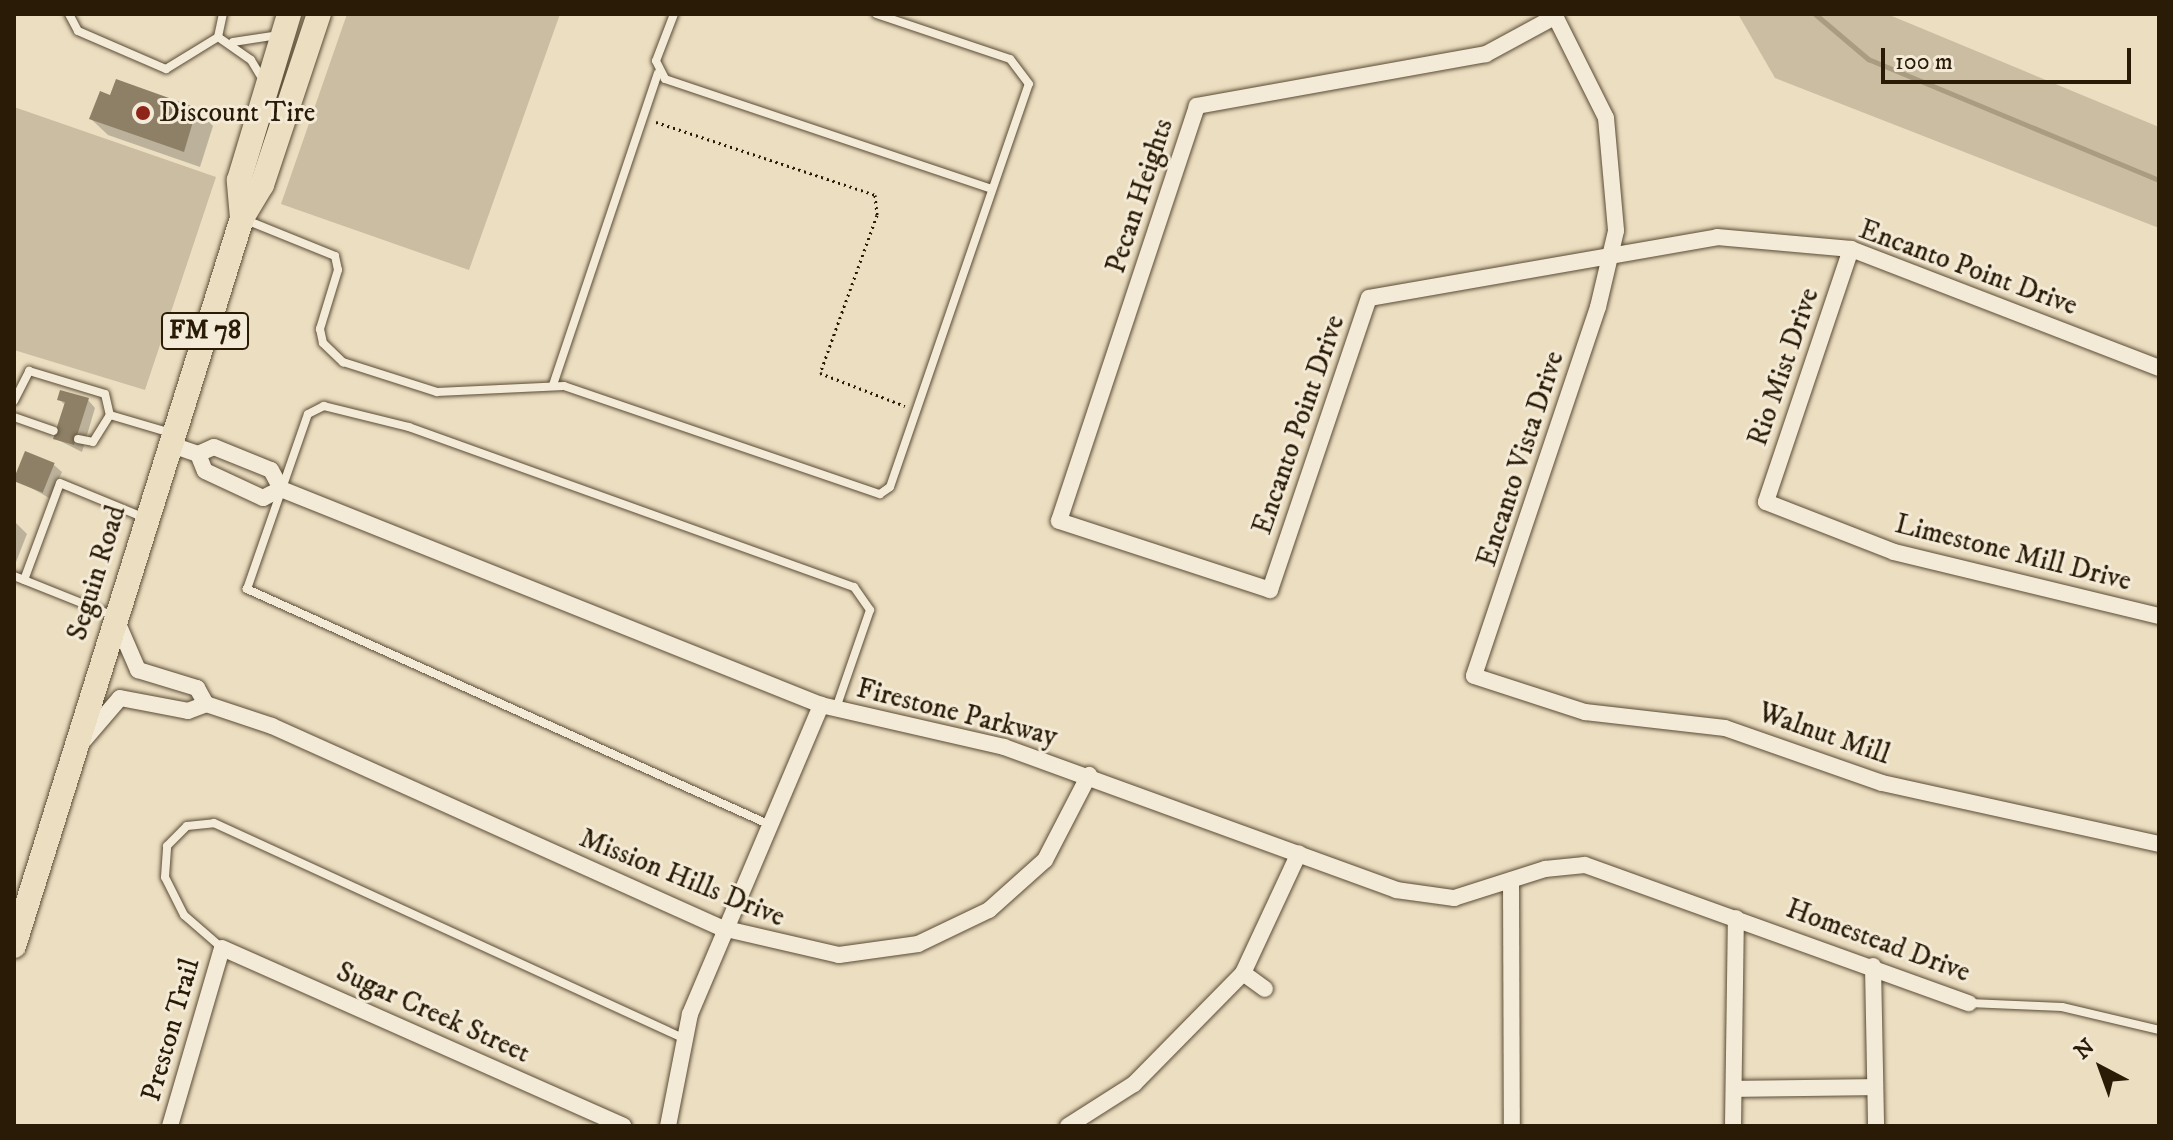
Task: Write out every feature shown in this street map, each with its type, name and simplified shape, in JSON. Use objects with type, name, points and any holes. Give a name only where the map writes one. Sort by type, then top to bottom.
[{"type":"main road","name":"Seguin Road","points":[[14,946],[170,438],[242,218],[262,185],[319,14]]},
{"type":"main road","name":"Seguin Road","points":[[242,218],[239,180],[286,24]]},
{"type":"street","points":[[1555,15],[1606,118],[1617,187],[1612,257]]},
{"type":"street","name":"Pecan Heights","points":[[1059,521],[1197,106],[1486,54],[1555,15]]},
{"type":"street","name":"Encanto Point Drive","points":[[1059,521],[1270,590],[1369,298],[1717,237],[1851,249],[2159,368]]},
{"type":"street","name":"Rio Mist Drive","points":[[1766,502],[1851,249]]},
{"type":"street","name":"Encanto Vista Drive","points":[[1474,676],[1612,257]]},
{"type":"street","name":"Firestone Parkway","points":[[170,438],[198,454],[205,471],[263,498],[281,489]]},
{"type":"street","name":"Firestone Parkway","points":[[198,454],[214,447],[271,470],[281,489],[828,707],[1004,747],[1425,897],[1469,896],[1511,882],[1585,865],[1631,881]]},
{"type":"street","name":"Limestone Mill Drive","points":[[1766,502],[1894,552],[2159,616]]},
{"type":"street","name":"Mission Hills Drive","points":[[115,617],[138,670],[197,688],[206,704]]},
{"type":"street","name":"Walnut Mill","points":[[1474,676],[1585,712],[1725,728],[1882,783],[2159,844]]},
{"type":"street","name":"Mission Hills Drive","points":[[73,755],[120,698],[188,711],[206,704],[272,726],[722,928],[839,955],[892,950],[943,935],[989,910],[1045,860],[1089,775]]},
{"type":"street","points":[[668,1126],[683,1038],[722,928],[768,824],[828,707]]},
{"type":"street","points":[[1068,1126],[1134,1084],[1243,973],[1299,853]]},
{"type":"street","name":"Homestead Drive","points":[[1631,881],[1969,1003]]},
{"type":"street","points":[[1511,882],[1512,1126]]},
{"type":"street","points":[[1733,1126],[1736,918]]},
{"type":"street","name":"Preston Trail","points":[[170,1126],[222,948]]},
{"type":"street","name":"Sugar Creek Street","points":[[222,948],[623,1126]]},
{"type":"street","points":[[1873,966],[1876,1126]]},
{"type":"street","points":[[1243,973],[1265,989]]},
{"type":"street","points":[[1734,1089],[1875,1087]]},
{"type":"lane","points":[[69,14],[78,31],[166,69],[218,37],[223,14]]},
{"type":"lane","points":[[553,385],[658,73],[674,14]]},
{"type":"lane","points":[[242,218],[335,256],[338,270],[320,329],[323,343],[343,362],[437,392],[553,385],[868,494],[890,487],[991,189],[1029,95],[1023,68],[876,14]]},
{"type":"lane","points":[[233,42],[286,24]]},
{"type":"lane","points":[[218,37],[233,42],[267,87]]},
{"type":"lane","points":[[658,73],[991,189]]},
{"type":"lane","points":[[14,401],[29,371],[105,394],[110,415],[93,442],[78,439]]},
{"type":"lane","points":[[768,824],[247,589],[301,426],[324,406],[409,427],[854,587],[870,610],[828,707]]},
{"type":"lane","points":[[110,415],[170,438]]},
{"type":"lane","points":[[14,417],[54,431]]},
{"type":"lane","points":[[24,580],[60,483],[146,518]]},
{"type":"lane","points":[[14,576],[115,617]]},
{"type":"lane","points":[[222,948],[184,915],[165,877],[167,846],[187,826],[214,823],[683,1038]]},
{"type":"lane","name":"Homestead Drive","points":[[1969,1003],[2062,1007],[2159,1030]]},
{"type":"path","points":[[643,118],[875,195],[877,215],[820,373],[916,410]]},
{"type":"shaded area","points":[[347,14],[560,14],[469,270],[281,204]]},
{"type":"shaded area","points":[[1738,14],[1887,14],[2159,127],[2159,228],[1775,78]]},
{"type":"shaded area","points":[[14,107],[216,177],[145,390],[14,350]]},
{"type":"building","name":"Discount Tire","points":[[116,79],[197,108],[184,152],[89,119],[100,91],[110,95]]},
{"type":"building","points":[[60,390],[89,398],[74,445],[53,439],[65,402],[57,400]]},
{"type":"building","points":[[25,451],[55,463],[43,493],[14,481]]},
{"type":"waterway","points":[[1815,14],[1868,59],[2159,180]]},
{"type":"place","name":"Discount Tire","points":[[143,113]]}]
